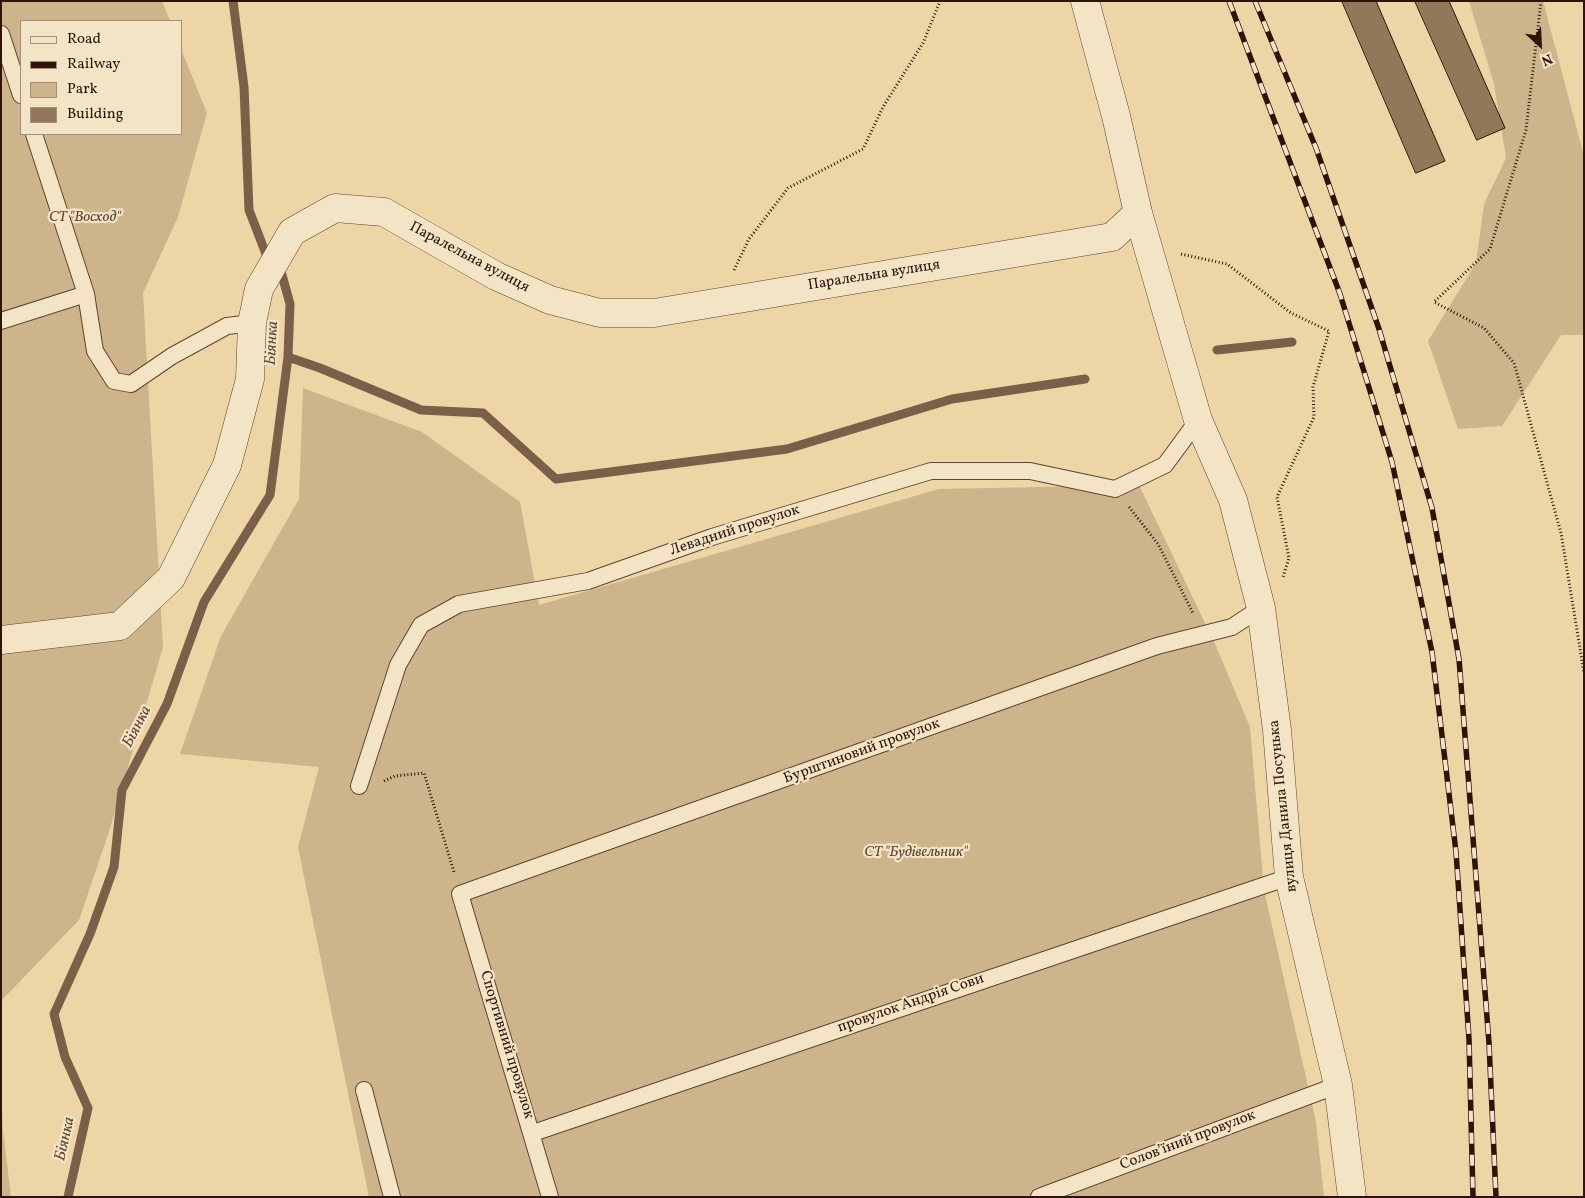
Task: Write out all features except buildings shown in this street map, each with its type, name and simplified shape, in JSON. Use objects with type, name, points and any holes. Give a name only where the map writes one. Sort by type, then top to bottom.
[{"type":"street","name":"вулиця Данила Посунька","points":[[1085,1],[1116,116],[1138,213],[1198,420],[1233,500],[1261,608],[1277,730],[1289,877],[1338,1085],[1352,1197]]},
{"type":"street","name":"Паралельна вулиця","points":[[1,640],[120,626],[171,578],[227,465],[250,379],[252,323],[259,289],[292,232],[335,208],[384,212],[496,276],[558,302],[600,313],[654,313],[1112,237],[1138,213]]},
{"type":"lane","points":[[1,34],[20,93]]},
{"type":"lane","points":[[34,135],[86,294],[95,351],[114,381],[131,384],[172,356],[227,326],[252,323]]},
{"type":"lane","points":[[1,321],[86,294]]},
{"type":"lane","points":[[1115,489],[1165,464],[1198,420]]},
{"type":"lane","name":"Левадний провулок","points":[[359,786],[398,665],[421,626],[459,604],[588,581],[712,537],[931,471],[1030,472],[1115,489]]},
{"type":"lane","name":"Бурштиновий провулок","points":[[460,894],[1157,646],[1232,627],[1261,608]]},
{"type":"lane","name":"провулок Андрія Сови","points":[[533,1133],[1289,877]]},
{"type":"lane","name":"Спортивний провулок","points":[[460,894],[533,1133],[550,1197]]},
{"type":"lane","name":"Соловʼїний провулок","points":[[1039,1197],[1338,1085]]},
{"type":"lane","points":[[364,1090],[392,1197]]},
{"type":"path","points":[[711,303],[730,277],[749,238],[788,188],[863,149],[884,107],[923,43],[940,1]]},
{"type":"path","points":[[1541,1],[1526,130],[1490,249],[1434,302],[1484,328],[1514,363],[1561,533],[1584,673]]},
{"type":"path","points":[[1148,246],[1227,264],[1291,313],[1329,331],[1313,387],[1314,417],[1277,497],[1289,558],[1277,595],[1261,608]]},
{"type":"path","points":[[1115,489],[1158,544],[1204,634]]},
{"type":"path","points":[[359,786],[373,785],[395,776],[424,774],[460,894]]},
{"type":"green space","name":"СТ \"Восход\"","points":[[1,1],[162,1],[170,20],[20,20],[20,135],[182,135],[182,51],[207,113],[178,217],[143,293],[163,647],[109,832],[79,920],[1,1001]]},
{"type":"green space","points":[[1469,1],[1543,1],[1584,156],[1584,335],[1561,335],[1502,426],[1458,429],[1428,341],[1476,263],[1484,204],[1506,158],[1494,84]]},
{"type":"green space","name":"СТ \"Будівельник\"","points":[[303,388],[422,432],[520,502],[539,605],[939,489],[1139,485],[1215,644],[1250,727],[1264,890],[1316,1122],[1324,1197],[369,1197],[298,847],[319,767],[180,754],[221,636],[299,499]]},
{"type":"green space","points":[[1,1096],[3,1130],[11,1197],[1,1197]]},
{"type":"waterway","name":"Біянка","points":[[233,1],[244,87],[249,210],[266,254]]},
{"type":"waterway","name":"Біянка","points":[[68,1197],[88,1108],[65,1057],[54,1014],[90,934],[114,867],[122,790],[167,704],[204,602],[270,495],[288,357],[290,304],[282,275]]},
{"type":"waterway","points":[[1217,350],[1292,342]]},
{"type":"waterway","points":[[288,357],[320,368],[421,410],[483,413],[556,479],[787,449],[952,399],[1085,379]]},
{"type":"railway","points":[[1229,1],[1340,294],[1392,462],[1432,652],[1456,852],[1469,1039],[1473,1197]]},
{"type":"railway","points":[[1255,1],[1316,148],[1379,329],[1432,508],[1459,659],[1489,1043],[1496,1197]]}]
